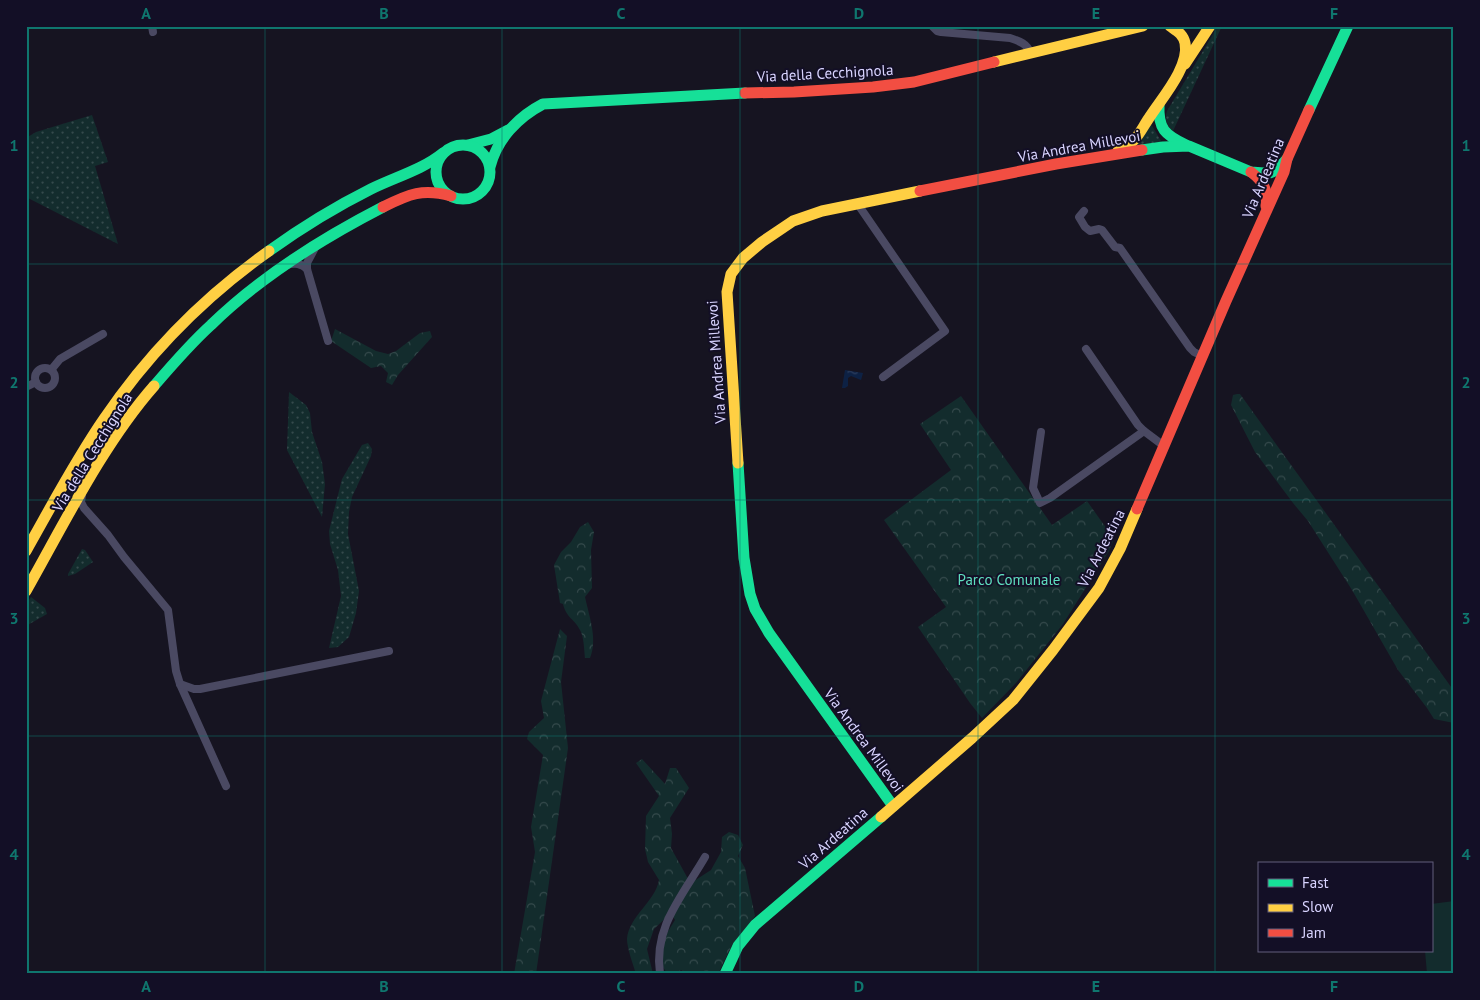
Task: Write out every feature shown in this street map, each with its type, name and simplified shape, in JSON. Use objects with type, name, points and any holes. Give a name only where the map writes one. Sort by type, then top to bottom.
[{"type":"street","points":[[932,26],[941,32],[1010,38],[1027,46],[1030,54]]},
{"type":"street","name":"Via della Cecchignola","points":[[490,167],[496,148],[511,128],[534,108],[550,103],[873,88],[914,82],[1143,26]]},
{"type":"street","points":[[1170,26],[1179,31],[1185,42],[1185,55],[1180,71]]},
{"type":"street","points":[[1110,154],[1132,144],[1150,116],[1159,106],[1210,26]]},
{"type":"street","name":"Via Ardeatina","points":[[725,974],[735,951],[751,929],[1001,712],[1025,686],[1063,638],[1096,592],[1115,560],[1202,356],[1284,172],[1287,159],[1348,26]]},
{"type":"street","points":[[1159,106],[1158,118],[1162,129],[1169,136],[1188,146]]},
{"type":"street","name":"Via della Cecchignola","points":[[468,145],[491,140],[511,128]]},
{"type":"street","points":[[468,145],[480,150],[484,155],[490,167],[488,181],[484,189],[477,195],[459,199],[442,189],[437,181],[437,163],[450,148],[468,145]]},
{"type":"street","name":"Via Andrea Millevoi","points":[[893,806],[769,633],[755,609],[750,594],[744,558],[727,292],[728,282],[735,268],[743,258],[762,242],[794,221],[822,211],[1110,154],[1163,147],[1188,146],[1251,172]]},
{"type":"street","name":"Via della Cecchignola","points":[[26,550],[102,421],[149,359],[190,316],[234,277],[285,239],[331,211],[432,162],[443,154]]},
{"type":"street","points":[[1251,172],[1273,172],[1287,159]]},
{"type":"street","points":[[1251,172],[1261,180],[1267,189],[1265,212]]},
{"type":"street","name":"Via della Cecchignola","points":[[26,591],[96,470],[140,402],[180,354],[233,303],[283,265],[318,242],[377,210],[406,196],[420,193],[434,192],[451,196]]},
{"type":"street","points":[[857,203],[945,331],[883,377]]},
{"type":"street","points":[[1084,211],[1079,217],[1085,227],[1090,231],[1102,230],[1115,248],[1120,248],[1192,351],[1202,356]]},
{"type":"street","points":[[318,242],[307,263],[328,341]]},
{"type":"street","points":[[283,265],[298,263],[308,269]]},
{"type":"street","points":[[51,370],[60,359],[103,334]]},
{"type":"street","points":[[1086,349],[1144,431],[1164,446]]},
{"type":"street","points":[[36,382],[39,370],[51,370]]},
{"type":"street","points":[[36,382],[42,388],[50,387],[55,381],[51,370]]},
{"type":"street","points":[[26,387],[36,382]]},
{"type":"street","points":[[1041,432],[1033,488],[1040,503],[1050,498],[1144,431]]},
{"type":"street","points":[[83,493],[81,502],[168,610],[176,671],[180,684],[226,786]]},
{"type":"street","points":[[69,516],[76,511],[82,512],[95,520]]},
{"type":"street","points":[[180,684],[200,690],[389,651]]},
{"type":"street","points":[[660,974],[658,957],[666,921],[705,857]]},
{"type":"green space","points":[[1218,26],[1222,26],[1173,131],[1167,122],[1167,111]]},
{"type":"green space","points":[[92,115],[108,162],[95,166],[118,244],[26,197],[26,138],[36,132]]},
{"type":"green space","points":[[1151,124],[1161,141],[1160,143],[1136,147]]},
{"type":"green space","points":[[335,329],[376,351],[388,354],[396,351],[420,333],[430,331],[432,337],[398,375],[392,385],[386,382],[388,373],[381,366],[371,368],[331,341]]},
{"type":"green space","points":[[289,392],[306,405],[310,413],[312,432],[322,462],[325,484],[322,517],[287,450]]},
{"type":"green space","points":[[1240,394],[1454,691],[1454,723],[1434,719],[1398,670],[1352,590],[1308,521],[1255,452],[1231,405],[1233,395]]},
{"type":"green space","name":"Parco Comunale","points":[[961,396],[1052,525],[1087,501],[1114,539],[1109,551],[1063,624],[1016,683],[982,718],[918,627],[946,607],[884,520],[951,470],[920,424]]},
{"type":"green space","points":[[368,443],[372,449],[371,456],[352,497],[349,512],[348,534],[359,591],[356,613],[349,637],[338,647],[329,648],[341,596],[338,570],[330,544],[329,531],[342,479],[362,445]]},
{"type":"green space","points":[[588,522],[594,532],[591,550],[592,588],[585,597],[592,628],[593,643],[590,658],[585,658],[584,643],[578,626],[566,613],[563,604],[560,603],[554,565],[561,552],[571,542],[580,527]]},
{"type":"green space","points":[[82,549],[85,550],[93,562],[75,574],[68,576],[68,574]]},
{"type":"green space","points":[[31,597],[45,608],[47,614],[26,626],[26,605]]},
{"type":"green space","points":[[560,629],[567,636],[561,682],[568,748],[536,974],[514,974],[535,852],[531,827],[543,755],[527,739],[529,732],[544,718],[541,701]]},
{"type":"green space","points":[[642,759],[665,784],[670,768],[676,768],[689,788],[670,818],[671,848],[687,877],[694,881],[711,870],[721,852],[722,837],[729,832],[738,835],[743,845],[738,856],[745,868],[755,916],[732,945],[718,974],[691,974],[681,970],[675,974],[668,974],[660,960],[659,953],[663,940],[675,920],[671,913],[654,929],[647,949],[653,974],[636,974],[627,939],[632,923],[653,895],[659,880],[648,862],[645,849],[646,816],[659,796],[636,763]]},
{"type":"green space","points":[[1454,901],[1454,974],[1427,974],[1425,952],[1432,952],[1432,904]]},
{"type":"water","points":[[845,370],[863,373],[861,380],[851,376],[848,378],[848,386],[842,388]]},
{"type":"traffic: fast","points":[[1309,110],[1348,26]]},
{"type":"traffic: fast","points":[[490,167],[503,138],[525,115],[543,104],[745,93]]},
{"type":"traffic: fast","points":[[1159,105],[1160,120],[1164,130],[1173,138],[1186,145]]},
{"type":"traffic: fast","points":[[468,145],[491,139],[508,130]]},
{"type":"traffic: fast","points":[[463,145],[473,147],[482,153],[488,162],[490,172],[488,182],[482,191],[473,197],[463,199],[453,197],[444,191],[438,182],[436,172],[438,162],[444,153],[453,147],[463,145]]},
{"type":"traffic: fast","points":[[1142,150],[1189,146],[1251,172],[1264,173],[1277,170],[1287,159]]},
{"type":"traffic: fast","points":[[269,251],[344,203],[417,169],[443,153]]},
{"type":"traffic: fast","points":[[154,386],[174,362],[250,290],[315,245],[383,207]]},
{"type":"traffic: fast","points":[[738,463],[744,558],[750,594],[755,609],[769,633],[893,806]]},
{"type":"traffic: fast","points":[[725,974],[738,946],[755,925],[881,817]]},
{"type":"traffic: slow","points":[[994,62],[1143,26]]},
{"type":"traffic: slow","points":[[1118,151],[1138,135],[1179,72],[1183,62],[1185,43],[1183,37],[1170,26]]},
{"type":"traffic: slow","points":[[1185,64],[1210,26]]},
{"type":"traffic: slow","points":[[738,463],[727,292],[731,274],[743,258],[762,242],[793,221],[822,211],[920,191]]},
{"type":"traffic: slow","points":[[26,551],[83,451],[139,372],[158,349],[200,307],[269,251]]},
{"type":"traffic: slow","points":[[26,591],[101,459],[135,409],[154,386]]},
{"type":"traffic: slow","points":[[881,817],[1013,700],[1099,588],[1120,549],[1137,509]]},
{"type":"traffic: jam","points":[[745,93],[873,87],[914,82],[994,62]]},
{"type":"traffic: jam","points":[[1137,509],[1226,301],[1284,172],[1287,159],[1309,110]]},
{"type":"traffic: jam","points":[[920,191],[1056,164],[1142,150]]},
{"type":"traffic: jam","points":[[1251,172],[1264,187],[1266,206]]},
{"type":"traffic: jam","points":[[383,207],[416,194],[432,193],[451,196]]}]
